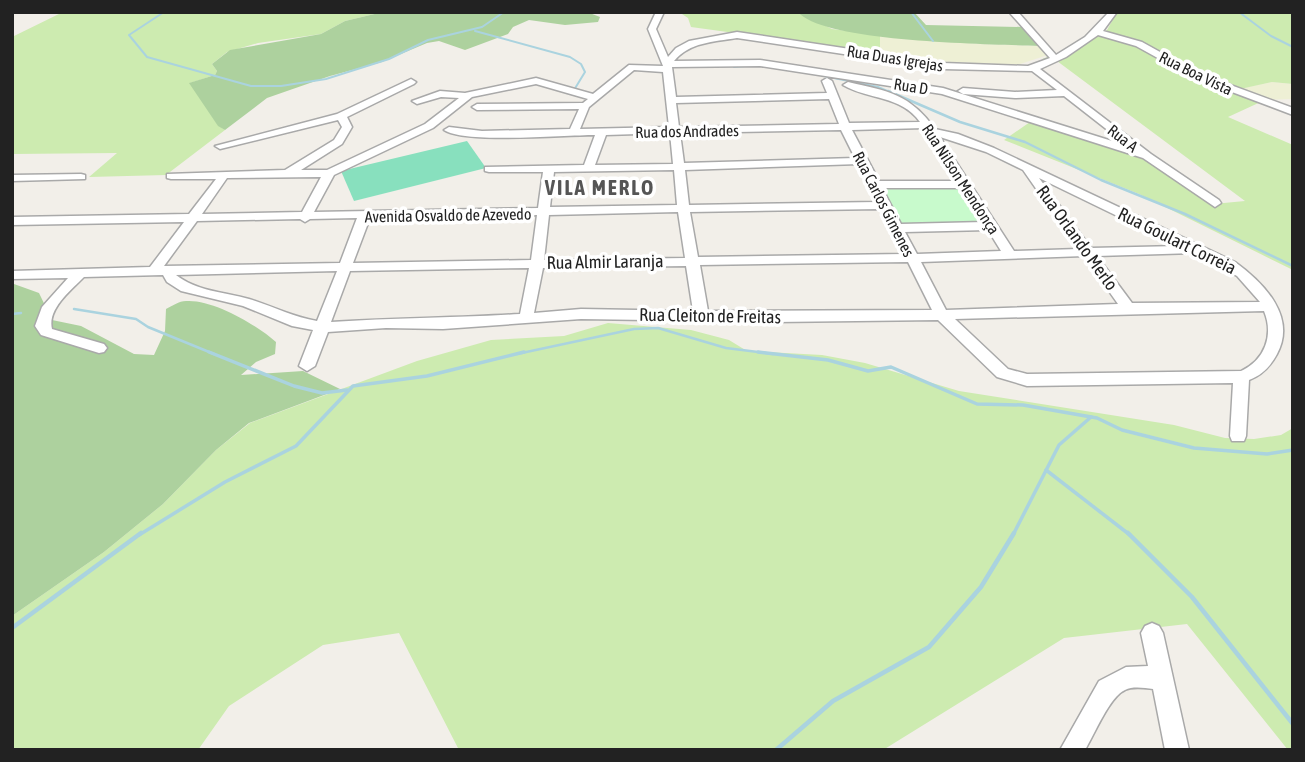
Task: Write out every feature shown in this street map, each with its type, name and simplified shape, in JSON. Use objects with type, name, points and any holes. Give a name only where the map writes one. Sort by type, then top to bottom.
[{"type":"street","points":[[660,12],[652,29],[667,67],[684,211],[701,315]]},
{"type":"street","points":[[1013,12],[1054,58]]},
{"type":"street","name":"Rua Duas Igrejas","points":[[667,67],[679,50],[692,43],[737,35],[943,66],[1034,68],[1100,33],[1110,21],[1113,12]]},
{"type":"street","name":"Rua Boa Vista","points":[[1100,33],[1139,44],[1195,75],[1293,113]]},
{"type":"street","points":[[747,62],[827,81]]},
{"type":"street","name":"Rua D","points":[[585,106],[635,65],[667,67],[747,62],[943,91],[1147,156]]},
{"type":"street","points":[[943,66],[958,85]]},
{"type":"street","name":"Rua A","points":[[1034,68],[1147,156],[1215,203]]},
{"type":"street","points":[[417,101],[440,94],[466,96],[531,81],[596,98]]},
{"type":"street","name":"Rua Carlos Gimenes","points":[[827,81],[845,127],[895,228],[942,314],[1000,370],[1010,377],[1027,380],[1241,377]]},
{"type":"street","name":"Rua Nilson Mendonça","points":[[827,81],[865,89],[909,106],[929,129],[967,184],[1010,256]]},
{"type":"street","points":[[220,146],[341,116],[411,82]]},
{"type":"street","points":[[943,91],[958,85],[1015,94],[1066,93]]},
{"type":"street","points":[[171,176],[329,173],[429,126],[466,96]]},
{"type":"street","points":[[672,100],[831,96]]},
{"type":"street","points":[[477,107],[585,106],[573,133]]},
{"type":"street","points":[[287,174],[343,137],[347,127],[341,116]]},
{"type":"street","name":"Rua dos Andrades","points":[[449,130],[482,134],[845,127],[929,129]]},
{"type":"street","name":"Rua Goulart Correia","points":[[929,129],[954,136],[1026,168],[1198,249],[1244,274],[1269,306],[1278,328],[1274,349],[1255,372],[1241,377]]},
{"type":"street","points":[[589,167],[601,133]]},
{"type":"street","points":[[489,169],[862,161]]},
{"type":"street","points":[[526,318],[537,263],[549,168]]},
{"type":"street","name":"Rua Orlando Merlo","points":[[1026,168],[1128,308]]},
{"type":"street","points":[[304,218],[329,173]]},
{"type":"street","points":[[160,270],[225,175]]},
{"type":"street","points":[[14,179],[81,177]]},
{"type":"street","points":[[874,185],[967,184]]},
{"type":"street","name":"Avenida Osvaldo de Azevedo","points":[[12,221],[542,214],[884,205]]},
{"type":"street","points":[[307,366],[364,217]]},
{"type":"street","points":[[895,228],[992,226]]},
{"type":"street","name":"Rua Almir Laranja","points":[[12,275],[160,270],[1010,256],[1087,251],[1198,249]]},
{"type":"street","name":"Rua Cleiton de Freitas","points":[[160,270],[186,288],[247,303],[297,323],[322,327],[386,323],[443,324],[581,314],[775,317],[1026,314],[1128,308],[1269,306]]},
{"type":"street","points":[[80,273],[47,310],[41,323],[42,328],[46,332],[99,348]]},
{"type":"street","points":[[1238,436],[1241,377]]},
{"type":"street","points":[[1152,633],[1177,750]]},
{"type":"street","points":[[1072,750],[1107,690],[1115,682],[1135,676],[1161,679]]},
{"type":"green space","points":[[63,12],[383,12],[345,21],[321,34],[258,43],[227,52],[212,64],[217,71],[215,75],[190,83],[218,125],[225,130],[166,175],[89,177],[117,153],[12,154],[12,37]]},
{"type":"green space","points":[[383,12],[587,12],[600,17],[598,22],[565,25],[529,20],[513,27],[508,34],[465,50],[439,41],[427,43],[382,62],[330,76],[267,98],[225,130],[218,126],[189,83],[215,75],[217,71],[212,64],[230,50],[321,34],[345,21]]},
{"type":"green space","points":[[679,12],[798,12],[832,29],[880,35],[880,53],[691,27],[688,18]]},
{"type":"green space","points":[[798,12],[914,12],[926,25],[1024,27],[1039,46],[950,43],[874,36],[814,22]]},
{"type":"green space","points":[[1117,12],[1293,12],[1293,84],[1272,82],[1240,89],[1265,100],[1228,117],[1293,145],[1293,270],[1139,194],[1004,140],[1030,122],[1150,161],[1213,204],[1245,201],[1057,61],[1042,59],[1089,42],[1107,30]]},
{"type":"green space","points":[[880,35],[979,44],[1039,46],[1048,55],[1017,65],[934,61],[880,53]]},
{"type":"green space","points":[[1272,82],[1293,84],[1293,99],[1265,100],[1238,89]]},
{"type":"green space","points":[[467,141],[486,168],[354,201],[341,171]]},
{"type":"green space","points":[[961,187],[983,224],[900,225],[883,188]]},
{"type":"green space","points":[[14,284],[39,293],[52,320],[81,326],[134,354],[154,355],[165,331],[166,309],[183,301],[209,304],[246,321],[276,342],[275,354],[256,362],[241,375],[303,371],[340,389],[249,423],[216,450],[163,504],[104,552],[12,616]]},
{"type":"green space","points":[[608,323],[691,330],[729,340],[747,351],[822,355],[865,363],[959,391],[1174,425],[1225,438],[1254,439],[1281,435],[1293,428],[1293,750],[1288,750],[1187,624],[1064,638],[883,750],[459,750],[399,633],[323,645],[229,706],[198,750],[12,750],[12,616],[104,552],[163,504],[216,450],[250,423],[417,361],[491,340],[564,336]]},
{"type":"waterway","points":[[164,12],[129,35],[147,57],[251,86],[281,86],[326,79],[389,59],[428,40],[482,27],[504,12]]},
{"type":"waterway","points":[[911,12],[933,41]]},
{"type":"waterway","points":[[1239,12],[1271,36],[1293,47]]},
{"type":"waterway","points":[[475,31],[570,57],[581,64],[585,72],[574,90]]},
{"type":"waterway","points":[[734,67],[745,66]]},
{"type":"waterway","points":[[824,76],[878,87],[892,93]]},
{"type":"waterway","points":[[888,91],[960,122],[1025,142],[1101,180],[1185,214],[1293,266]]},
{"type":"waterway","points":[[74,309],[136,319],[148,327],[214,354]]},
{"type":"waterway","points":[[12,314],[21,313]]},
{"type":"waterway","points":[[517,354],[634,329],[658,328],[726,348],[773,354]]},
{"type":"waterway","points":[[209,352],[214,354]]},
{"type":"waterway","points":[[139,535],[225,482],[296,446],[353,386],[427,376],[524,352]]},
{"type":"waterway","points":[[758,352],[828,360],[868,371],[891,367],[977,404],[1023,405],[1097,418],[1122,430],[1194,448],[1267,454],[1293,450]]},
{"type":"waterway","points":[[214,354],[294,386],[322,393],[347,390]]},
{"type":"waterway","points":[[1046,470],[1059,445],[1091,417]]},
{"type":"waterway","points":[[1013,535],[1046,470]]},
{"type":"waterway","points":[[1046,470],[1130,535]]},
{"type":"waterway","points":[[12,628],[141,533]]},
{"type":"waterway","points":[[776,750],[833,701],[929,647],[981,587],[1014,533]]},
{"type":"waterway","points":[[1130,535],[1192,597],[1293,724]]},
{"type":"district","name":"VILA MERLO","points":[[600,188]]}]
